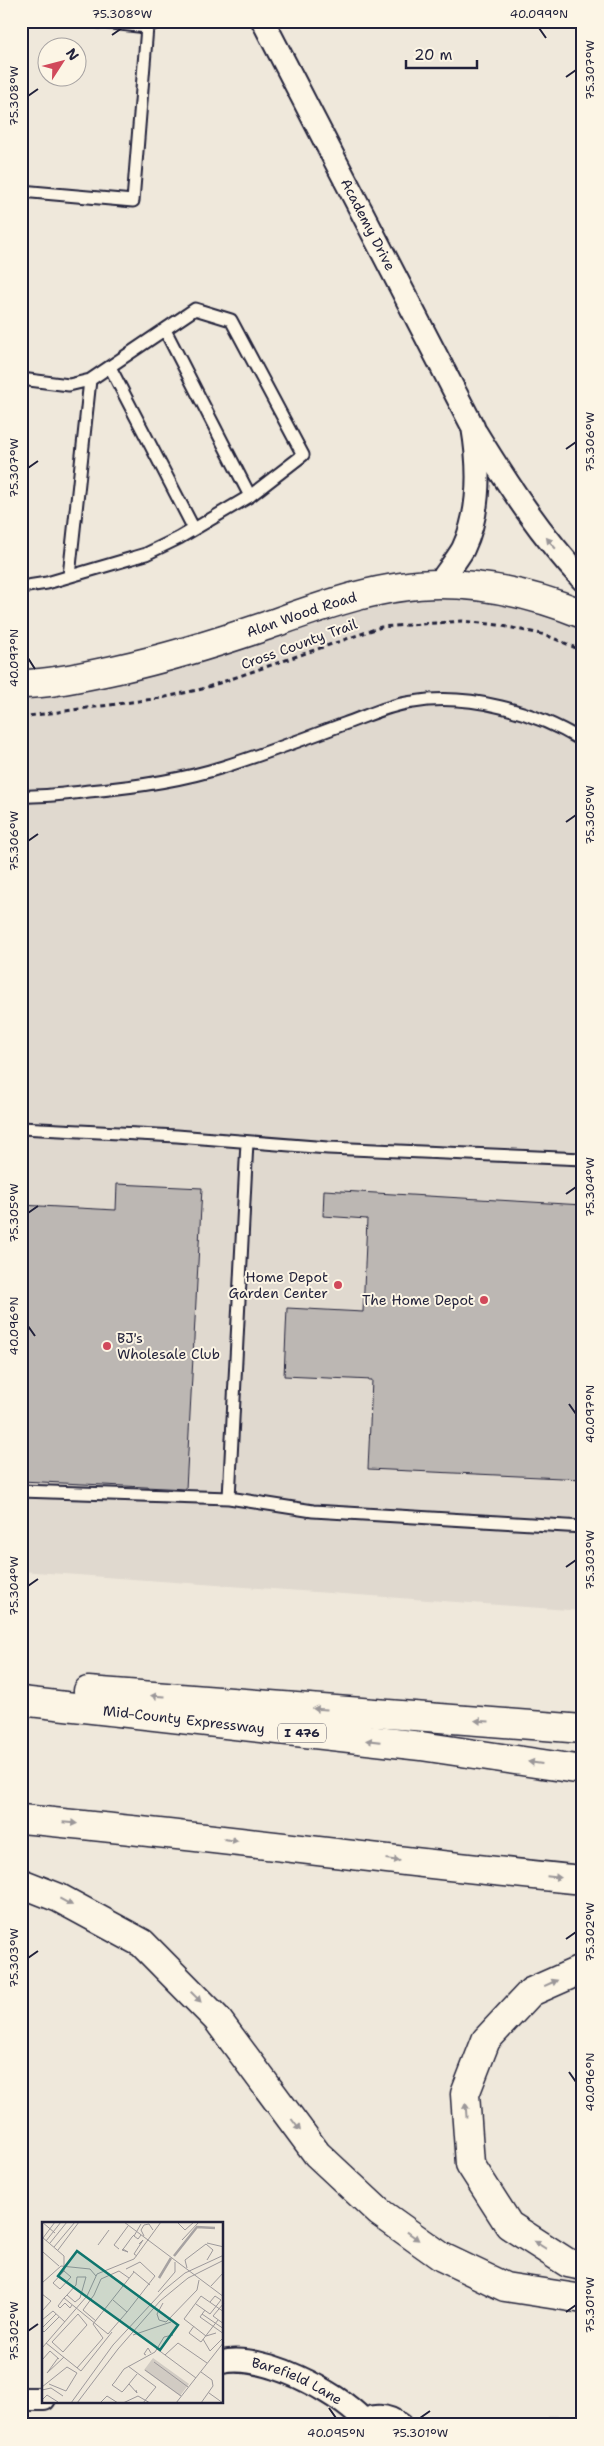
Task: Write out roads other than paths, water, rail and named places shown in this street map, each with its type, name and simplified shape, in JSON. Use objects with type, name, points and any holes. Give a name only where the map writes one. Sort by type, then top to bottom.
[{"type":"main road","name":"Alan Wood Road","points":[[21,684],[95,674],[173,657],[328,604],[392,589],[439,584],[488,588],[533,597],[583,614]]},
{"type":"main road","points":[[21,1686],[583,1729]]},
{"type":"main road","name":"Mid-County Expressway","points":[[21,1701],[421,1746],[583,1770]]},
{"type":"main road","points":[[21,1819],[147,1830],[441,1866],[583,1880]]},
{"type":"main road","points":[[21,1883],[59,1898],[142,1943],[217,2019],[317,2154],[379,2212],[442,2257],[505,2287],[583,2299]]},
{"type":"main road","points":[[583,1969],[531,1992],[486,2040],[465,2094],[470,2164],[509,2225],[568,2263],[583,2266]]},
{"type":"street","name":"Academy Drive","points":[[264,21],[473,427],[516,496],[544,534],[583,580]]},
{"type":"street","name":"Academy Drive","points":[[439,584],[462,549],[477,510],[477,450],[473,427]]},
{"type":"street","name":"Barefield Lane","points":[[224,2361],[229,2360],[261,2364],[306,2380],[353,2410],[360,2423],[378,2416],[392,2419],[400,2425]]},
{"type":"street","points":[[21,2399],[42,2399]]},
{"type":"lane","points":[[93,21],[147,27],[159,21]]},
{"type":"lane","points":[[21,190],[133,200],[147,27]]},
{"type":"lane","points":[[21,379],[69,385],[90,380],[195,309],[231,320],[303,455],[250,496],[194,529],[146,554],[47,583],[21,587]]},
{"type":"lane","points":[[165,330],[250,496]]},
{"type":"lane","points":[[110,367],[194,529]]},
{"type":"lane","points":[[69,576],[90,380]]},
{"type":"lane","points":[[21,796],[52,796],[112,790],[180,779],[224,767],[393,706],[445,698],[489,705],[533,717],[583,741]]},
{"type":"lane","points":[[21,1128],[328,1148],[583,1159]]},
{"type":"lane","points":[[229,1498],[247,1142]]},
{"type":"lane","points":[[21,1492],[229,1498],[313,1511],[583,1527]]},
{"type":"place","name":"Home Depot Garden Center","points":[[338,1285]]},
{"type":"place","name":"The Home Depot","points":[[484,1300]]},
{"type":"place","name":"BJ's Wholesale Club","points":[[107,1346]]}]
